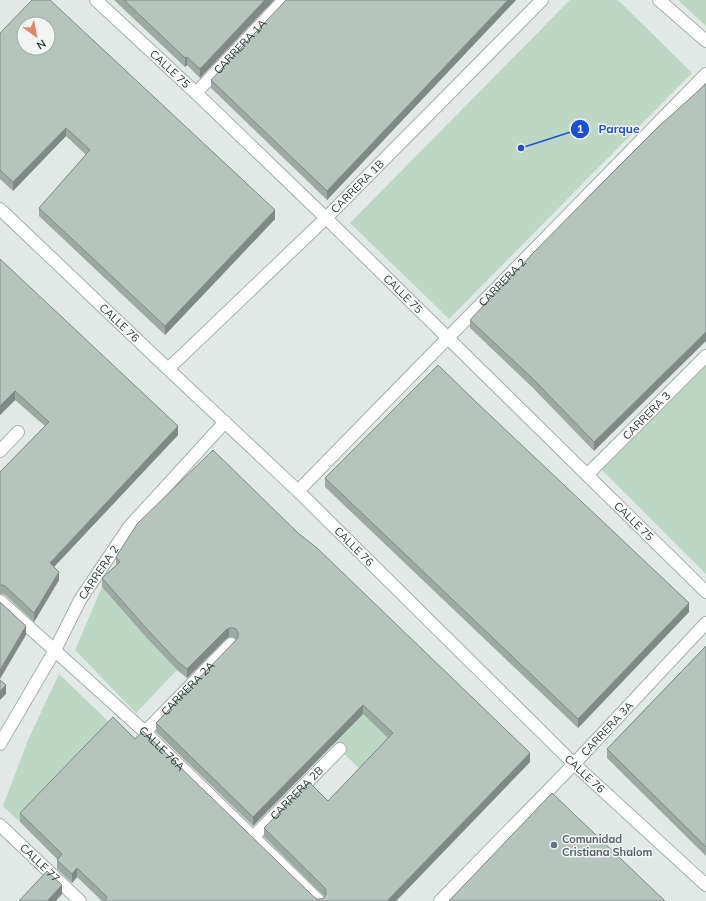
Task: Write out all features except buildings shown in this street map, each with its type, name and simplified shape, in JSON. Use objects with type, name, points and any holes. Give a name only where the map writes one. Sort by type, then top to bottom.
[{"type":"street","name":"CALLE 75","points":[[96,0],[196,93],[326,218],[706,592]]},
{"type":"street","name":"CARRERA 1A","points":[[196,93],[284,0]]},
{"type":"street","name":"CARRERA 1B","points":[[168,369],[326,218],[542,0]]},
{"type":"street","points":[[659,0],[706,41]]},
{"type":"street","name":"CARRERA 2","points":[[298,491],[706,74]]},
{"type":"street","name":"CALLE 76","points":[[2,215],[298,491],[574,764],[706,885]]},
{"type":"street","name":"CARRERA 3","points":[[587,475],[706,356]]},
{"type":"street","name":"CARRERA 2","points":[[0,744],[55,650],[80,600],[129,527],[225,422]]},
{"type":"street","points":[[0,451],[18,432]]},
{"type":"street","name":"CALLE 76A","points":[[0,601],[145,732],[319,901]]},
{"type":"street","name":"CARRERA 3A","points":[[440,901],[574,764],[706,624]]},
{"type":"street","name":"CARRERA 2A","points":[[145,732],[230,644]]},
{"type":"street","name":"CARRERA 2B","points":[[253,837],[340,749]]},
{"type":"street","name":"CALLE 77","points":[[0,826],[78,900]]},
{"type":"green space","points":[[570,0],[618,0],[692,73],[449,319],[350,223]]},
{"type":"green space","points":[[678,0],[706,0],[706,26]]},
{"type":"green space","points":[[706,363],[706,574],[600,468]]},
{"type":"green space","points":[[102,587],[177,670],[136,713],[75,650]]},
{"type":"green space","points":[[59,674],[113,726],[20,822],[3,806],[28,740]]},
{"type":"green space","points":[[363,714],[393,742],[363,772],[334,744]]},
{"type":"place","name":"Parque","points":[[521,148]]},
{"type":"place","name":"Comunidad Cristiana Shalom","points":[[554,845]]}]
